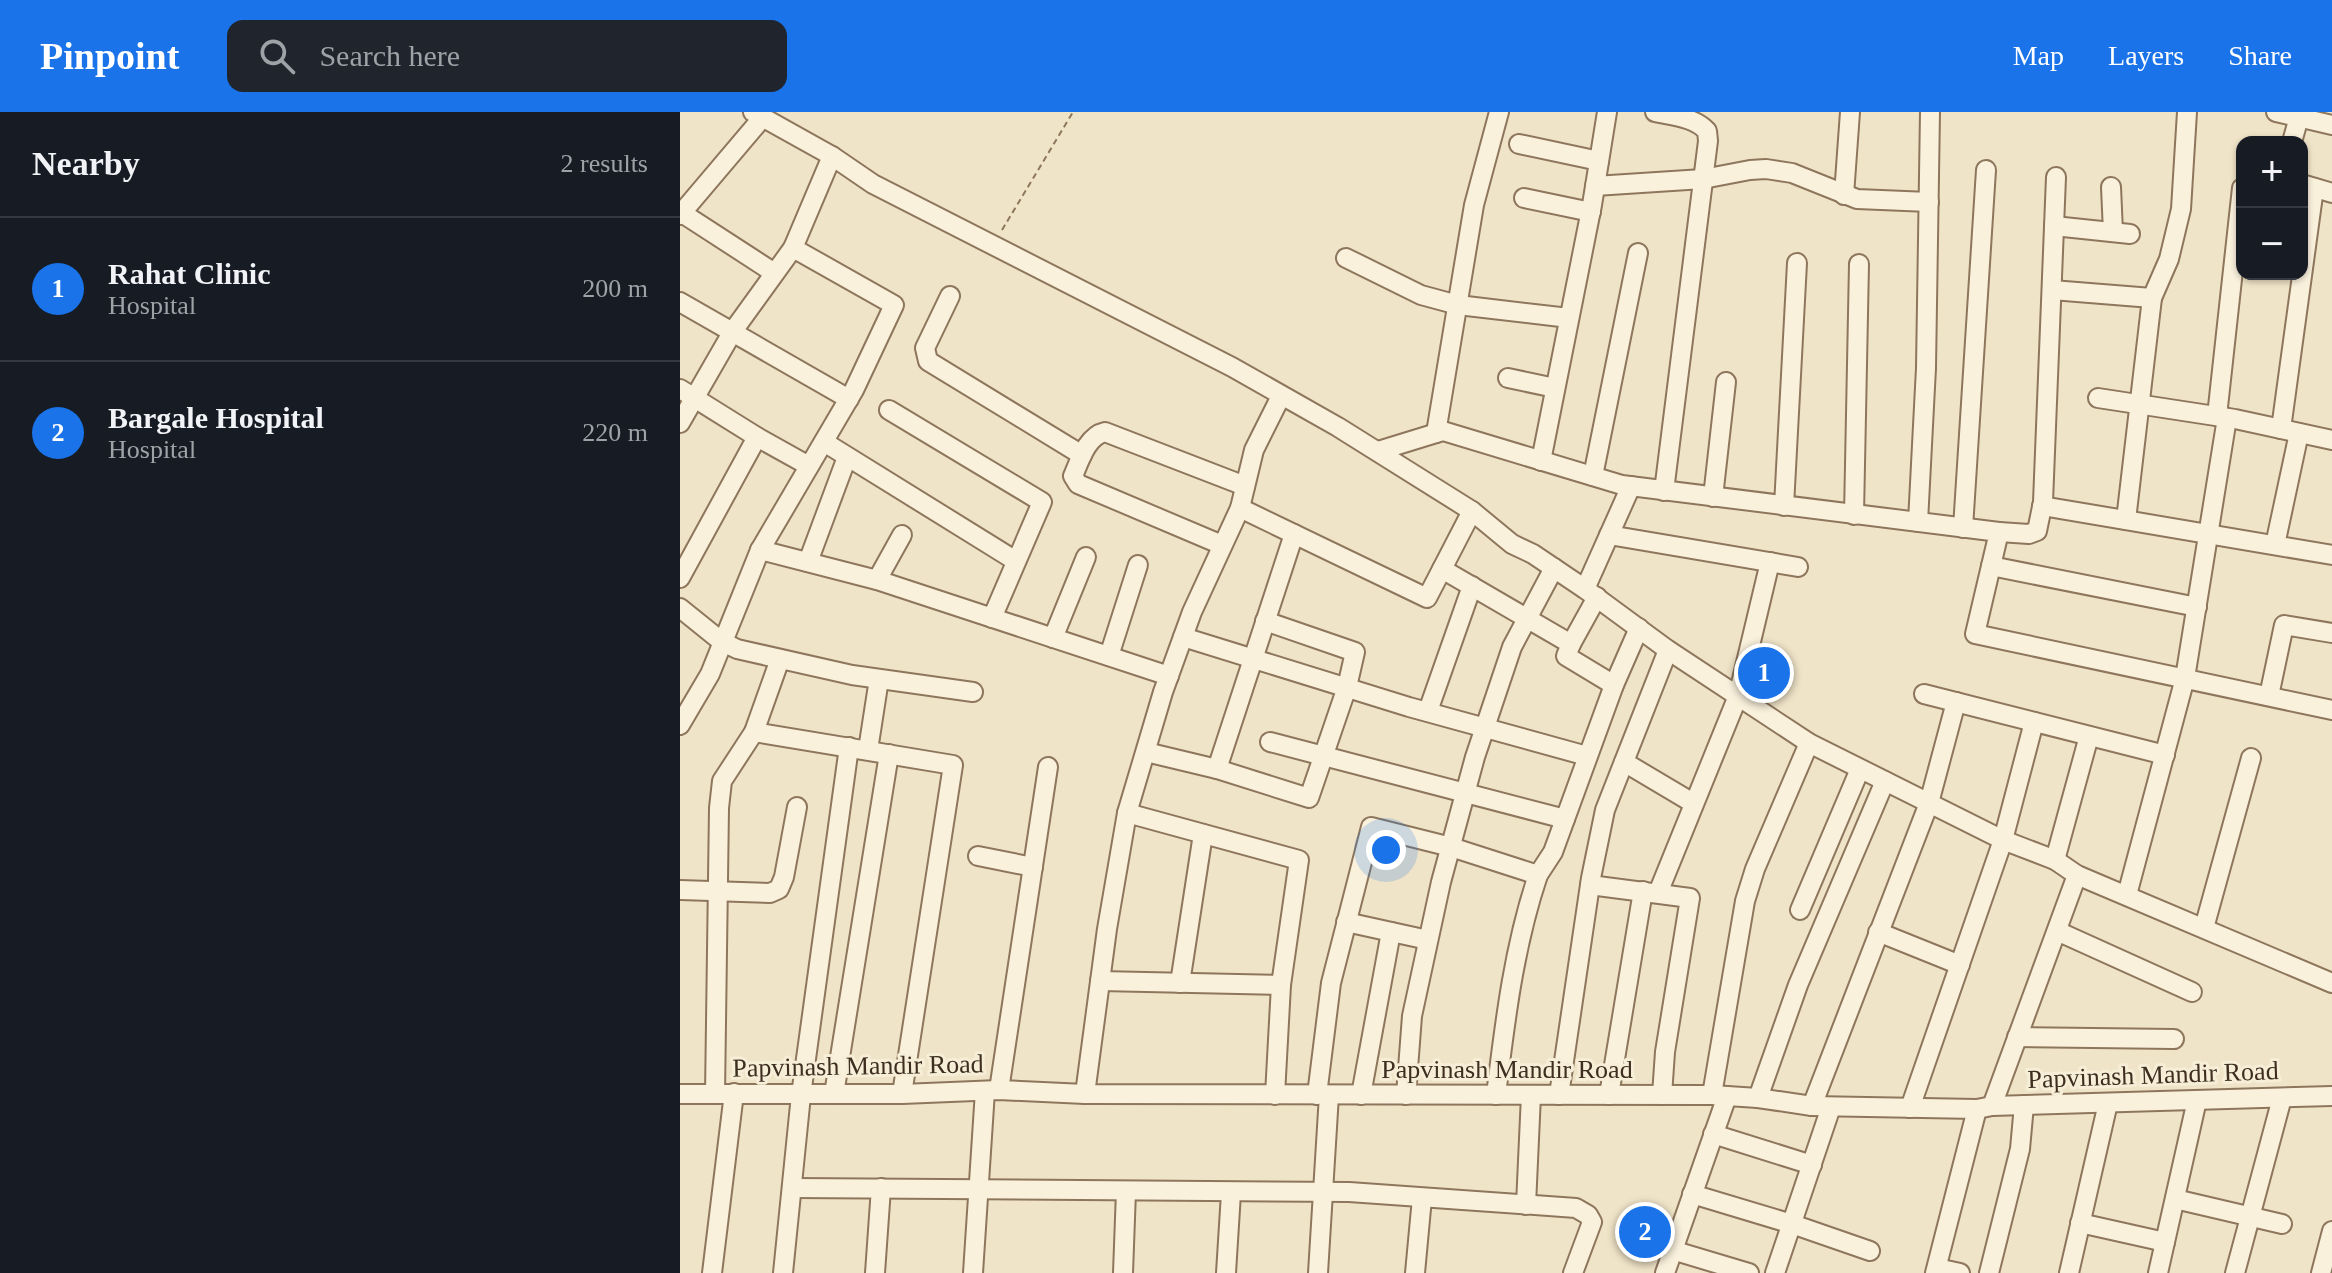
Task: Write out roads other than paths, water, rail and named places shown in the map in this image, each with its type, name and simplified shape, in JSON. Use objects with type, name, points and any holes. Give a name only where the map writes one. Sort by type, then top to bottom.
[{"type":"street","points":[[1436,433],[1474,205],[1499,112]]},
{"type":"street","points":[[1541,461],[1591,212],[1607,112]]},
{"type":"street","points":[[1655,112],[1691,116],[1707,131],[1664,491]]},
{"type":"street","points":[[1844,195],[1850,112]]},
{"type":"street","points":[[1918,522],[1926,368],[1930,112]]},
{"type":"street","points":[[2126,520],[2152,298],[2169,259],[2181,209],[2187,112]]},
{"type":"street","points":[[773,272],[681,214],[758,114],[832,156],[873,184],[1218,360],[1378,451],[1472,511],[1512,544],[1554,568],[1668,650],[1809,743],[2003,840],[2055,860],[2077,875],[2332,983]]},
{"type":"street","points":[[2290,136],[2284,114],[2328,120]]},
{"type":"street","points":[[1519,144],[1599,161]]},
{"type":"street","points":[[680,423],[687,394],[793,248],[832,156]]},
{"type":"street","points":[[1595,186],[1703,179],[1766,169],[1792,173],[1844,195],[1888,202],[1929,202]]},
{"type":"street","points":[[1963,528],[1986,170]]},
{"type":"street","points":[[1378,451],[1443,431],[1631,486],[1999,532],[2029,534],[2037,531],[2042,506],[2056,177]]},
{"type":"street","points":[[2054,226],[2122,233],[2111,187]]},
{"type":"street","points":[[2275,545],[2316,188]]},
{"type":"street","points":[[1524,198],[1591,212]]},
{"type":"street","points":[[2127,895],[2185,678],[2197,607],[2222,417],[2240,208]]},
{"type":"street","points":[[680,725],[685,703],[710,674],[760,550],[849,399],[894,305],[793,248]]},
{"type":"street","points":[[1593,476],[1638,253]]},
{"type":"street","points":[[1346,258],[1421,295],[1458,305],[1569,318]]},
{"type":"street","points":[[1784,506],[1797,263]]},
{"type":"street","points":[[1854,515],[1859,264]]},
{"type":"street","points":[[2052,290],[2152,298]]},
{"type":"street","points":[[950,296],[925,348],[928,361],[1082,455]]},
{"type":"street","points":[[680,302],[849,399]]},
{"type":"street","points":[[1508,378],[1555,388]]},
{"type":"street","points":[[1713,497],[1726,382]]},
{"type":"street","points":[[687,394],[809,466]]},
{"type":"street","points":[[1085,1094],[1127,813],[1183,637],[1240,508],[1254,450],[1281,396]]},
{"type":"street","points":[[2098,398],[2222,417],[2332,440]]},
{"type":"street","points":[[889,410],[1042,502],[992,618]]},
{"type":"street","points":[[1222,545],[1078,484],[1073,476],[1082,455],[1096,435],[1105,432],[1245,486]]},
{"type":"street","points":[[680,578],[757,437]]},
{"type":"street","points":[[824,442],[1016,561]]},
{"type":"street","points":[[808,562],[847,457]]},
{"type":"street","points":[[1614,685],[1566,656],[1591,593],[1609,535],[1631,486]]},
{"type":"street","points":[[2042,506],[2332,555]]},
{"type":"street","points":[[1240,508],[1427,598],[1472,511]]},
{"type":"street","points":[[1999,532],[1975,634],[2332,710]]},
{"type":"street","points":[[1217,769],[1294,534]]},
{"type":"street","points":[[877,580],[902,535]]},
{"type":"street","points":[[1609,535],[1798,567]]},
{"type":"street","points":[[760,550],[877,580],[1169,676]]},
{"type":"street","points":[[1053,638],[1086,557]]},
{"type":"street","points":[[1609,1095],[1650,892],[1693,803],[1738,696],[1770,562]]},
{"type":"street","points":[[1109,656],[1138,565]]},
{"type":"street","points":[[1991,566],[2197,607]]},
{"type":"street","points":[[1406,1095],[1412,1016],[1465,794],[1512,647],[1554,568]]},
{"type":"street","points":[[1442,569],[1571,644]]},
{"type":"street","points":[[1428,711],[1472,586]]},
{"type":"street","points":[[680,608],[721,641],[737,649],[879,679],[973,692]]},
{"type":"street","points":[[1146,752],[1217,769],[1309,798],[1347,687],[1355,652],[1265,621]]},
{"type":"street","points":[[2269,696],[2284,625],[2332,633]]},
{"type":"street","points":[[1496,1095],[1507,1005],[1538,875],[1553,852],[1614,685],[1639,628]]},
{"type":"street","points":[[1183,637],[1587,756]]},
{"type":"street","points":[[1559,1095],[1590,885],[1605,810],[1668,650]]},
{"type":"street","points":[[712,1273],[724,1093],[717,891],[722,781],[754,732],[780,659]]},
{"type":"street","points":[[783,1273],[801,1095],[858,749],[879,679]]},
{"type":"street","points":[[1924,694],[2165,755]]},
{"type":"street","points":[[1812,1106],[1929,803],[1956,702]]},
{"type":"street","points":[[1910,1108],[2003,840],[2034,722]]},
{"type":"street","points":[[754,732],[953,765],[902,1094]]},
{"type":"street","points":[[2055,860],[2089,736]]},
{"type":"street","points":[[1270,742],[1565,819]]},
{"type":"street","points":[[1665,1273],[1713,1134],[1745,901],[1755,869],[1809,743]]},
{"type":"street","points":[[834,1094],[889,754]]},
{"type":"street","points":[[2204,928],[2251,758]]},
{"type":"street","points":[[1624,762],[1693,803]]},
{"type":"street","points":[[973,1273],[979,1189],[992,1090],[1048,767]]},
{"type":"street","points":[[1800,910],[1860,769]]},
{"type":"street","points":[[1758,1098],[1798,985],[1885,781]]},
{"type":"street","points":[[680,890],[770,893],[779,889],[797,807]]},
{"type":"street","points":[[1127,813],[1299,860],[1281,985],[1275,1095]]},
{"type":"street","points":[[1318,1273],[1323,1192],[1326,1010],[1371,827],[1451,847],[1538,875]]},
{"type":"street","points":[[1180,983],[1203,834]]},
{"type":"street","points":[[978,856],[1033,867]]},
{"type":"street","points":[[1960,1273],[1936,1270],[1984,1108],[2017,1037],[2077,875]]},
{"type":"street","points":[[1590,885],[1690,898],[1665,1052],[1662,1095]]},
{"type":"street","points":[[1346,922],[1428,940]]},
{"type":"street","points":[[2057,931],[2192,992]]},
{"type":"street","points":[[1361,1095],[1391,932]]},
{"type":"street","points":[[1878,932],[1960,965]]},
{"type":"street","points":[[1100,981],[1281,985]]},
{"type":"street","points":[[2017,1037],[2174,1039]]},
{"type":"street","name":"Papvinash Mandir Road","points":[[680,1094],[902,1094],[992,1090],[1085,1094],[1662,1095],[1758,1098],[1831,1107],[1910,1108],[2332,1096]]},
{"type":"street","points":[[1526,1205],[1531,1095]]},
{"type":"street","points":[[2235,1273],[2282,1098]]},
{"type":"street","points":[[2158,1273],[2197,1100]]},
{"type":"street","points":[[2069,1273],[2108,1103]]},
{"type":"street","points":[[1989,1273],[2020,1149],[2024,1105]]},
{"type":"street","points":[[1775,1273],[1831,1107]]},
{"type":"street","points":[[1713,1134],[1812,1165]]},
{"type":"street","points":[[793,1188],[1323,1192],[1576,1208],[1588,1215],[1592,1222],[1573,1273]]},
{"type":"street","points":[[875,1273],[881,1188]]},
{"type":"street","points":[[1123,1273],[1126,1191]]},
{"type":"street","points":[[1226,1273],[1231,1193]]},
{"type":"street","points":[[1692,1194],[1870,1251]]},
{"type":"street","points":[[1415,1273],[1422,1198]]},
{"type":"street","points":[[2175,1199],[2282,1224]]},
{"type":"street","points":[[2080,1223],[2165,1242]]},
{"type":"street","points":[[2321,1273],[2331,1242]]},
{"type":"street","points":[[1672,1250],[1749,1273]]},
{"type":"place","name":"Rahat Clinic","points":[[1764,673]]},
{"type":"place","name":"Bargale Hospital","points":[[1645,1232]]}]
